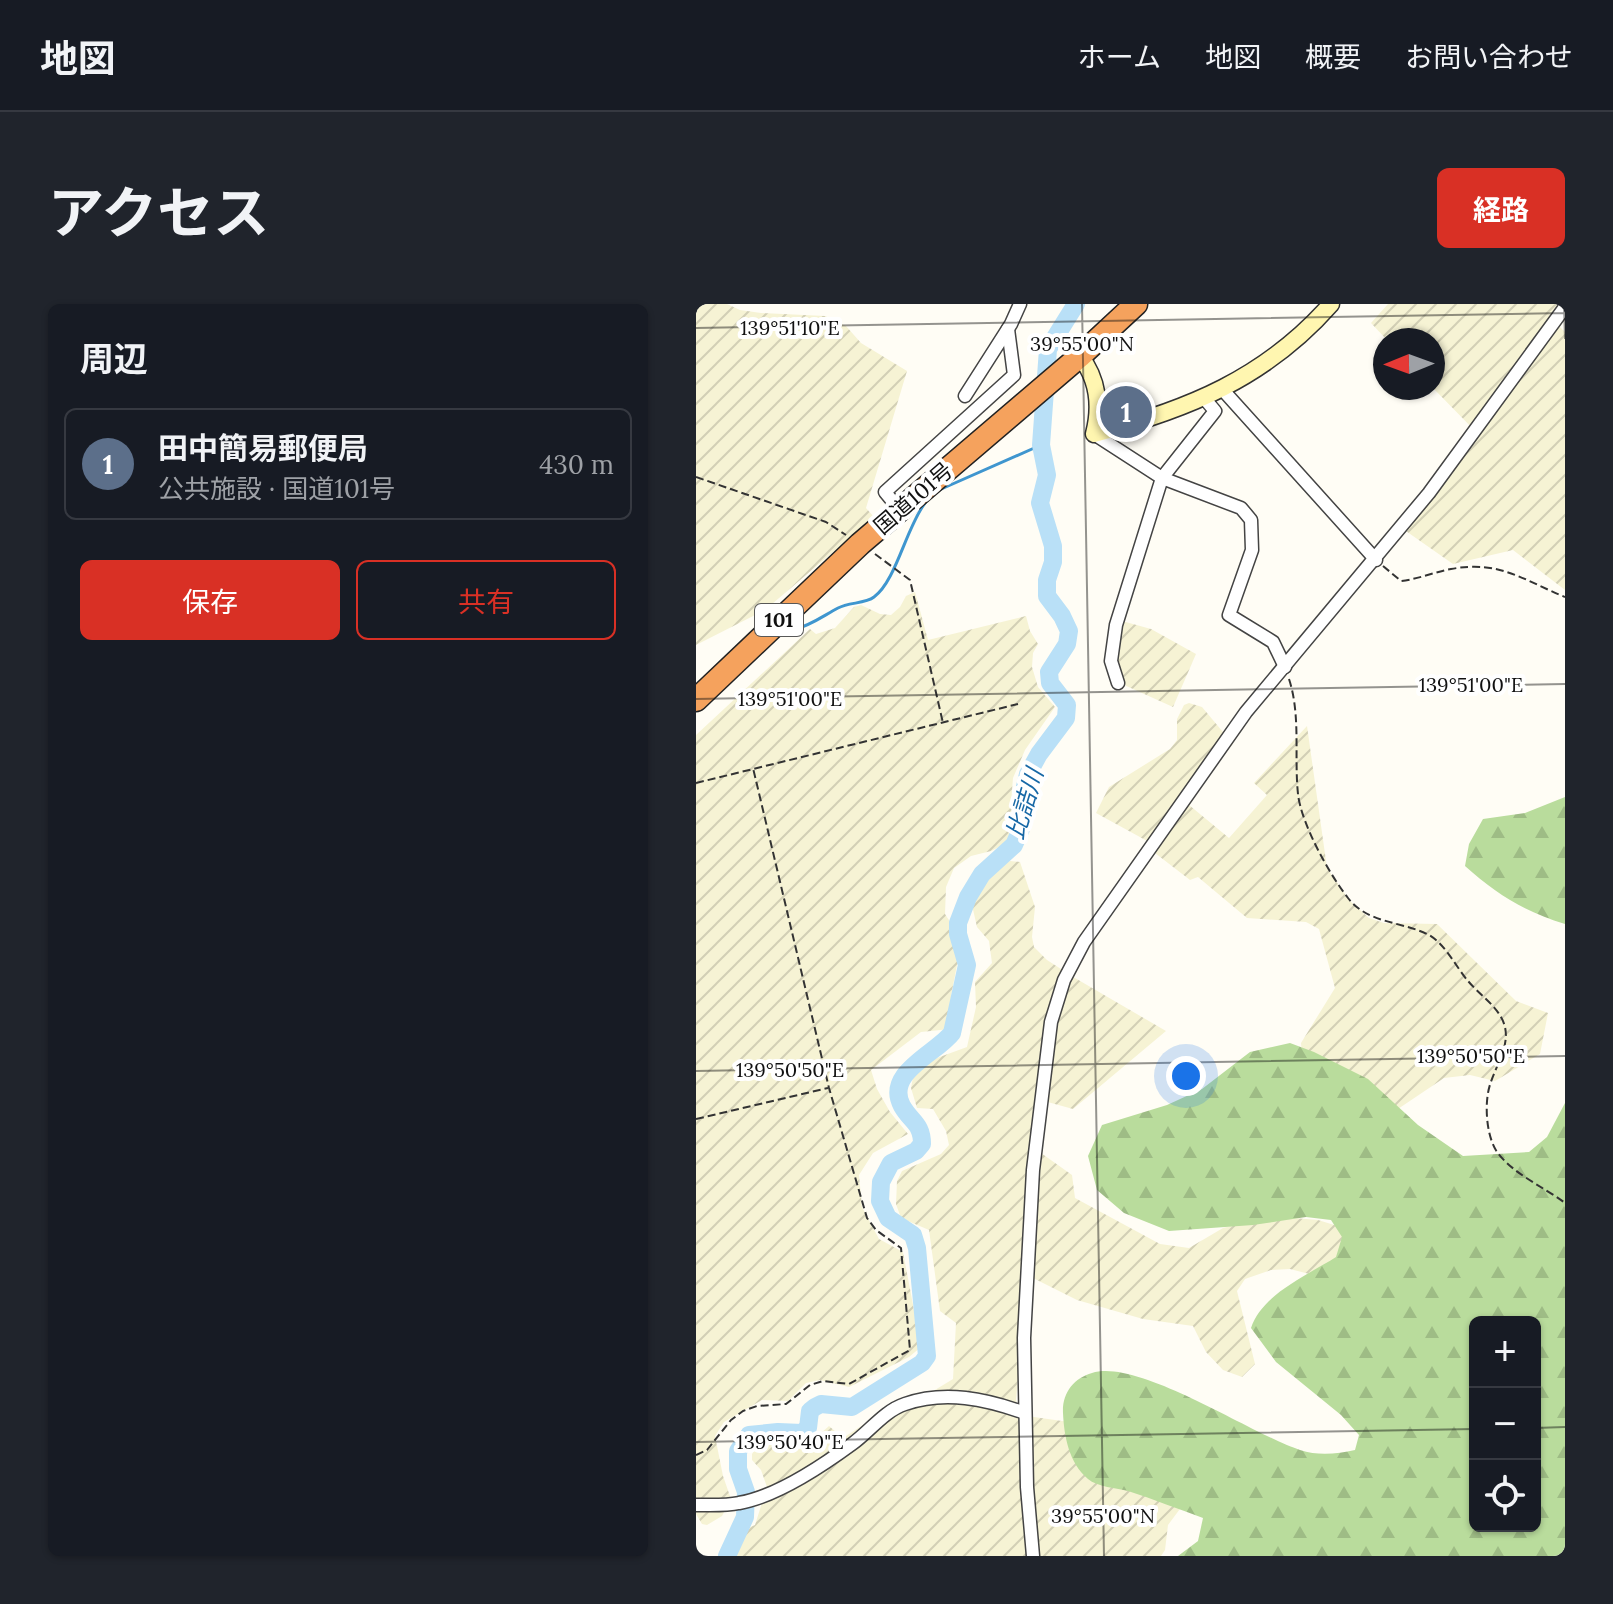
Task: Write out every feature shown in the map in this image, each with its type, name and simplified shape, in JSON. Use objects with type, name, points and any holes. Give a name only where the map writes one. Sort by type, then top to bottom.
[{"type":"highway","name":"国道101号","points":[[697,697],[899,509],[1080,356],[1136,304]]},
{"type":"street","points":[[965,396],[1008,329],[1020,304]]},
{"type":"street","points":[[1094,434],[1163,415],[1222,389],[1288,346],[1331,304]]},
{"type":"street","points":[[1033,1556],[1024,1338],[1033,1170],[1047,1046],[1064,980],[1084,942],[1246,712],[1429,493],[1565,307]]},
{"type":"street","points":[[899,509],[885,492],[1014,375],[1008,329]]},
{"type":"street","points":[[1080,356],[1091,370],[1098,398],[1094,434]]},
{"type":"street","points":[[1222,389],[1376,560]]},
{"type":"street","points":[[1118,683],[1111,661],[1116,625],[1162,478],[1215,411],[1204,398]]},
{"type":"street","points":[[1094,434],[1162,478],[1241,508],[1251,520],[1252,550],[1229,615],[1273,642],[1285,667]]},
{"type":"street","points":[[696,1505],[738,1504],[763,1496],[852,1444],[893,1409],[907,1403],[964,1396],[1025,1413]]},
{"type":"path","points":[[696,477],[826,522],[910,580],[943,723]]},
{"type":"path","points":[[1376,560],[1401,581],[1451,569],[1482,567],[1509,571],[1565,597]]},
{"type":"path","points":[[1285,667],[1295,698],[1298,795],[1302,816],[1325,863],[1349,900],[1366,914],[1432,937],[1503,1019],[1505,1051],[1488,1094],[1489,1137],[1498,1153],[1512,1167],[1565,1203]]},
{"type":"path","points":[[696,783],[1018,704]]},
{"type":"path","points":[[696,1455],[707,1450],[731,1420],[743,1411],[757,1406],[786,1404],[810,1385],[823,1381],[849,1384],[910,1350],[901,1248],[876,1230],[867,1218],[829,1088],[753,768]]},
{"type":"path","points":[[696,1119],[829,1088]]},
{"type":"shaded area","points":[[696,304],[727,304],[740,310],[761,313],[825,316],[846,326],[861,343],[907,371],[866,508],[874,517],[765,610],[696,645]]},
{"type":"shaded area","points":[[1388,304],[1558,304],[1549,316],[1565,332],[1565,590],[1513,550],[1453,564],[1403,529],[1479,435],[1445,400],[1445,328],[1376,328],[1371,323]]},
{"type":"shaded area","points":[[915,592],[928,640],[1026,616],[1038,644],[1033,653],[1032,667],[1038,687],[1055,707],[1025,750],[1013,778],[1011,802],[1017,838],[991,851],[971,856],[954,868],[946,887],[945,914],[967,948],[957,965],[951,996],[950,1029],[921,1032],[871,1070],[890,1112],[908,1134],[873,1153],[859,1175],[862,1207],[879,1239],[903,1252],[921,1347],[909,1357],[849,1387],[820,1380],[806,1383],[788,1401],[762,1400],[724,1422],[715,1436],[731,1499],[722,1516],[707,1525],[702,1524],[696,1514],[696,735],[810,629],[816,634],[835,628],[854,607],[861,605],[880,614],[891,615],[906,596]]},
{"type":"shaded area","points":[[1122,621],[1151,629],[1196,654],[1173,707],[1122,684],[1115,661]]},
{"type":"shaded area","points":[[1189,703],[1202,707],[1233,744],[1183,800],[1229,838],[1267,795],[1254,783],[1307,726],[1327,868],[1349,900],[1369,918],[1384,923],[1437,924],[1516,1001],[1548,1013],[1540,1054],[1495,1081],[1470,1075],[1444,1078],[1392,1113],[1302,1055],[1301,1043],[1335,988],[1319,929],[1306,922],[1247,918],[1198,877],[1190,880],[1155,853],[1149,842],[1096,813],[1109,787],[1170,749],[1177,740],[1177,719],[1184,705]]},
{"type":"shaded area","points":[[1010,861],[1020,862],[1035,907],[1034,947],[1047,960],[1075,978],[1166,1031],[1073,1109],[1044,1101],[1041,1153],[1072,1175],[1075,1198],[1160,1244],[1189,1248],[1223,1228],[1269,1216],[1318,1220],[1357,1232],[1321,1277],[1290,1269],[1271,1270],[1245,1279],[1237,1291],[1255,1364],[1242,1377],[1223,1370],[1206,1352],[1193,1326],[1143,1319],[1077,1300],[1027,1275],[1016,1400],[1020,1415],[1083,1424],[1221,1454],[1168,1525],[1165,1550],[1161,1556],[719,1556],[728,1542],[755,1525],[767,1487],[761,1470],[752,1460],[758,1445],[769,1439],[797,1448],[811,1442],[829,1426],[843,1438],[884,1411],[930,1393],[953,1379],[956,1323],[940,1311],[929,1230],[901,1218],[896,1204],[897,1181],[902,1171],[941,1154],[949,1145],[946,1131],[933,1109],[917,1108],[911,1088],[914,1072],[926,1062],[967,1047],[976,1007],[975,982],[992,963],[989,941],[977,927],[972,905],[994,869]]},
{"type":"green space","points":[[1565,797],[1565,924],[1512,901],[1465,866],[1469,844],[1483,819],[1525,813]]},
{"type":"green space","points":[[1290,1043],[1368,1079],[1418,1125],[1463,1156],[1529,1152],[1547,1137],[1565,1103],[1565,1556],[1178,1556],[1198,1541],[1203,1518],[1128,1491],[1096,1484],[1082,1473],[1069,1449],[1063,1413],[1065,1399],[1070,1387],[1080,1379],[1092,1373],[1112,1371],[1166,1387],[1300,1450],[1328,1454],[1355,1450],[1359,1435],[1341,1415],[1276,1362],[1251,1328],[1275,1295],[1336,1257],[1342,1237],[1331,1220],[1306,1217],[1253,1225],[1169,1231],[1124,1213],[1097,1190],[1088,1156],[1102,1125],[1167,1105],[1202,1089],[1250,1052]]},
{"type":"waterway","name":"比詰川","points":[[727,1556],[745,1517],[746,1492],[738,1469],[738,1451],[749,1435],[802,1433],[808,1428],[810,1411],[815,1407],[821,1404],[852,1407],[922,1363],[927,1356],[917,1248],[913,1235],[888,1218],[880,1201],[881,1182],[891,1163],[916,1151],[922,1144],[918,1127],[902,1106],[898,1094],[900,1083],[915,1065],[952,1033],[967,965],[958,923],[968,897],[982,874],[1014,845],[1021,829],[1028,774],[1066,718],[1067,705],[1050,683],[1049,672],[1067,644],[1069,631],[1047,596],[1053,546],[1040,503],[1047,475],[1041,445],[1048,349],[1076,304]]},
{"type":"waterway","points":[[939,490],[1041,445]]},
{"type":"waterway","points":[[793,630],[842,606],[874,597],[889,579],[925,503]]},
{"type":"place","name":"田中簡易郵便局","points":[[1126,412]]}]
